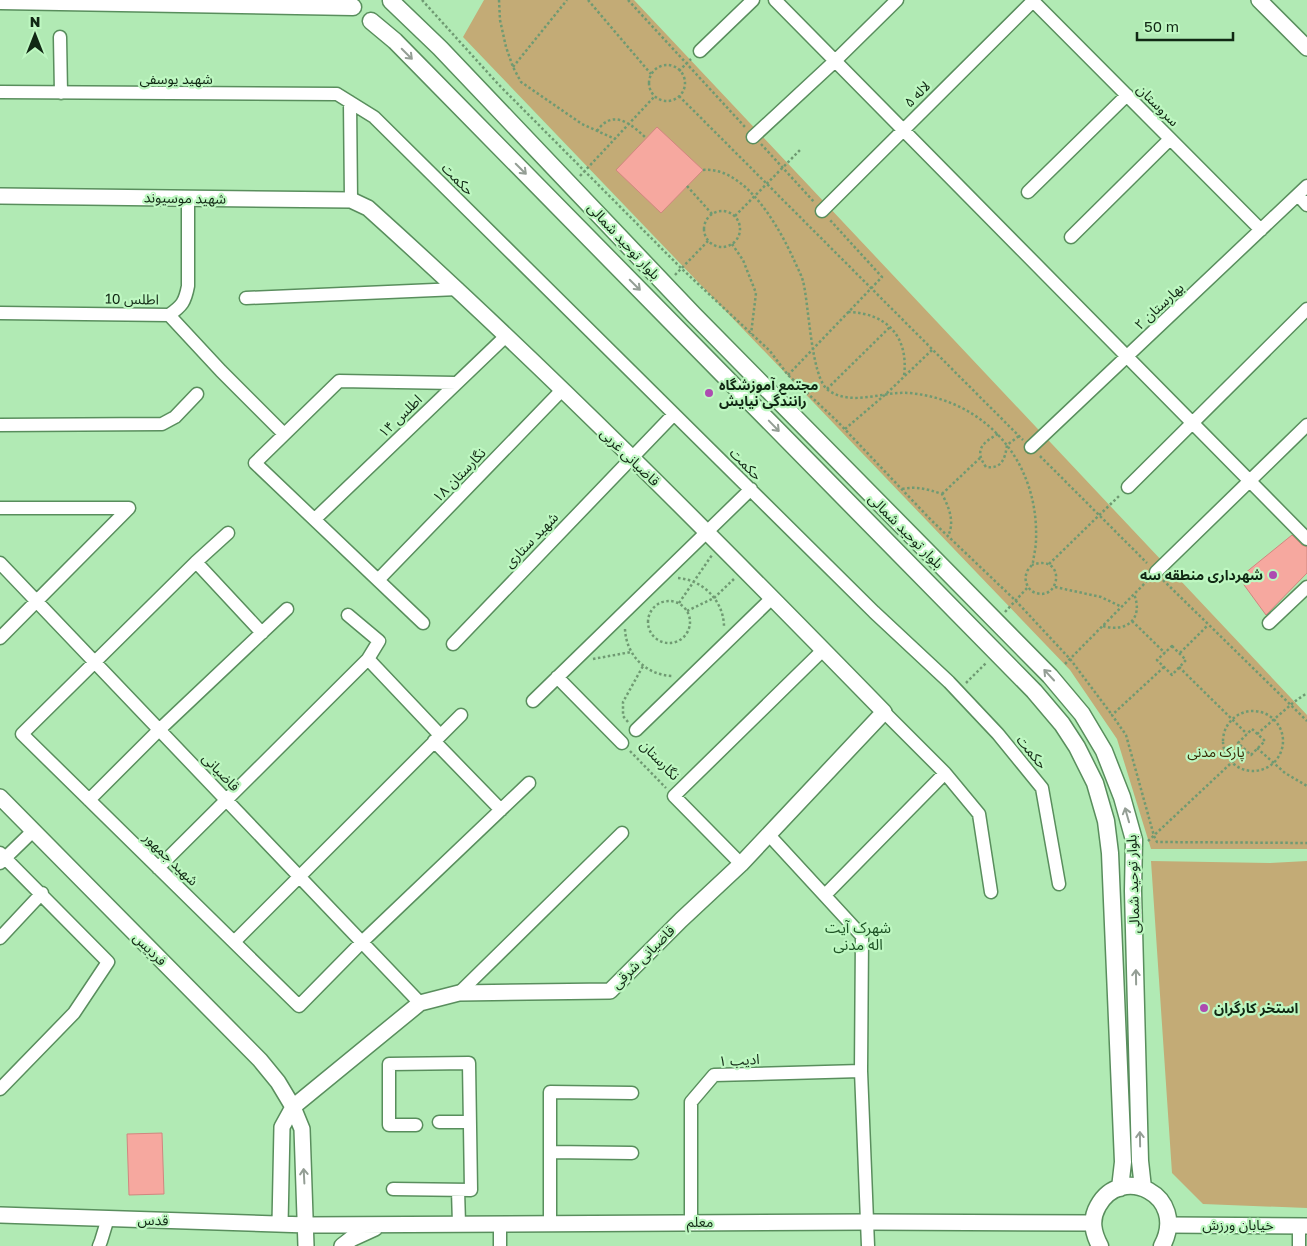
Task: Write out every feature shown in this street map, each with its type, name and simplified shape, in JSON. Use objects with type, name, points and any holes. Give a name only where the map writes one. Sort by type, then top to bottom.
[{"type":"main road","points":[[371,21],[379,20],[385,15],[390,9],[391,0]]},
{"type":"main road","name":"بلوار توحید شمالی","points":[[391,0],[440,48],[666,285],[1050,676],[1086,721],[1104,751],[1122,797],[1134,840],[1133,891],[1140,1161],[1143,1188]]},
{"type":"main road","points":[[0,1],[353,3]]},
{"type":"main road","name":"بلوار توحید شمالی","points":[[353,3],[357,14],[363,19],[371,21],[409,56],[1034,691],[1062,724],[1077,747],[1096,783],[1106,821],[1110,853],[1123,1162],[1120,1188]]},
{"type":"main road","points":[[1100,1246],[1094,1235],[1093,1223],[1095,1211],[1100,1201],[1109,1193],[1120,1188],[1132,1186],[1143,1188],[1154,1194],[1162,1202],[1167,1213],[1169,1225],[1167,1236],[1162,1246]]},
{"type":"street","points":[[700,51],[753,0]]},
{"type":"street","points":[[775,0],[1307,539]]},
{"type":"street","points":[[754,137],[897,0]]},
{"type":"street","name":"سروستان","points":[[1033,0],[1261,230]]},
{"type":"street","name":"لاله ۵","points":[[822,211],[1033,0]]},
{"type":"street","points":[[1259,0],[1307,48]]},
{"type":"street","points":[[60,38],[61,93]]},
{"type":"street","name":"شهید یوسفی","points":[[0,92],[337,94],[350,102]]},
{"type":"street","points":[[1028,192],[1126,95]]},
{"type":"street","points":[[350,102],[351,200]]},
{"type":"street","name":"حکمت","points":[[350,102],[374,116],[874,612],[958,691],[998,734],[1042,788],[1059,884]]},
{"type":"street","points":[[1071,237],[1170,139]]},
{"type":"street","points":[[1302,191],[1307,205]]},
{"type":"street","name":"بهارستان ۲","points":[[1031,447],[1302,191]]},
{"type":"street","name":"شهید موسیوند","points":[[0,196],[351,200],[368,208]]},
{"type":"street","name":"اطلس 10","points":[[0,313],[169,315],[181,307],[188,286],[188,199]]},
{"type":"street","name":"قاضیانی غربی","points":[[368,208],[458,289],[722,546],[884,712]]},
{"type":"street","points":[[246,298],[458,289]]},
{"type":"street","points":[[1128,486],[1307,309]]},
{"type":"street","points":[[169,315],[221,372],[284,434]]},
{"type":"street","name":"اطلس ۱۴","points":[[315,519],[506,336]]},
{"type":"street","points":[[423,623],[255,463],[338,381],[456,383]]},
{"type":"street","name":"نگارستان ۱۸","points":[[378,580],[562,390]]},
{"type":"street","points":[[0,425],[162,424],[175,418],[197,394]]},
{"type":"street","name":"شهید ستاری","points":[[453,644],[674,414]]},
{"type":"street","points":[[1156,572],[1307,425]]},
{"type":"street","points":[[533,701],[751,489]]},
{"type":"street","points":[[0,508],[129,508],[0,638]]},
{"type":"street","points":[[94,661],[228,533]]},
{"type":"street","points":[[196,562],[262,633]]},
{"type":"street","name":"قاضیانی","points":[[0,563],[420,1003]]},
{"type":"street","points":[[1269,623],[1307,587]]},
{"type":"street","points":[[636,730],[772,598]]},
{"type":"street","points":[[89,800],[159,730],[286,609]]},
{"type":"street","points":[[158,868],[368,658],[379,641],[348,615]]},
{"type":"street","points":[[674,796],[823,650]]},
{"type":"street","points":[[368,658],[501,810]]},
{"type":"street","name":"شهید جمهور","points":[[94,661],[22,734],[299,1006],[362,942]]},
{"type":"street","name":"نگارستان","points":[[557,677],[622,743]]},
{"type":"street","points":[[884,712],[945,773],[979,814],[991,892]]},
{"type":"street","name":"قاضیانی شرقی","points":[[293,1107],[420,1003],[459,993],[610,991],[681,920],[741,864],[884,712]]},
{"type":"street","points":[[234,942],[461,715]]},
{"type":"street","points":[[825,895],[945,773]]},
{"type":"street","points":[[362,942],[529,783]]},
{"type":"street","name":"نگارستان","points":[[674,796],[741,864]]},
{"type":"street","name":"فردیس","points":[[0,797],[260,1060],[278,1082],[293,1107],[302,1129],[307,1225],[306,1246]]},
{"type":"street","points":[[0,1089],[74,1012],[108,962],[42,893],[2,858],[33,830]]},
{"type":"street","points":[[459,993],[622,833]]},
{"type":"street","points":[[769,835],[862,936],[861,1071],[868,1246]]},
{"type":"street","points":[[0,938],[42,893]]},
{"type":"street","points":[[393,1189],[471,1190],[469,1063],[389,1064],[389,1125],[416,1126]]},
{"type":"street","name":"ادیب ۱","points":[[691,1222],[691,1102],[714,1075],[861,1071]]},
{"type":"street","points":[[550,1224],[550,1092],[632,1093]]},
{"type":"street","points":[[280,1224],[282,1127],[293,1107]]},
{"type":"street","points":[[439,1122],[470,1122]]},
{"type":"street","points":[[550,1152],[632,1152]]},
{"type":"street","points":[[458,1190],[459,1224]]},
{"type":"street","name":"قدس","points":[[0,1215],[307,1225]]},
{"type":"street","points":[[98,1246],[102,1241],[108,1218]]},
{"type":"street","name":"معلم","points":[[307,1225],[691,1222],[1093,1223]]},
{"type":"street","points":[[342,1246],[363,1232],[388,1224]]},
{"type":"street","points":[[500,1224],[500,1246]]},
{"type":"street","name":"خیابان ورزش","points":[[1169,1225],[1303,1226]]},
{"type":"street","points":[[1298,1246],[1303,1226]]},
{"type":"path","points":[[422,0],[499,85],[682,269],[770,351],[788,375],[845,429],[948,536],[1016,600],[1070,659],[1126,736],[1154,836],[1158,842],[1307,843]]},
{"type":"path","points":[[499,0],[500,20],[506,48],[521,82],[582,124],[615,139]]},
{"type":"path","points":[[513,67],[568,0]]},
{"type":"path","points":[[588,0],[651,74]]},
{"type":"path","points":[[679,70],[700,51]]},
{"type":"path","points":[[667,65],[679,70],[684,80],[680,96],[670,101],[654,97],[648,86],[651,74],[660,66],[667,65]]},
{"type":"path","points":[[680,96],[1208,625],[1307,720]]},
{"type":"path","points":[[571,185],[654,97]]},
{"type":"path","points":[[597,132],[609,120],[622,120],[630,123],[646,138]]},
{"type":"path","points":[[735,216],[801,149]]},
{"type":"path","points":[[702,170],[712,169],[724,173],[754,196],[787,244],[803,279],[815,363],[819,377],[826,389],[844,398],[864,398],[887,393],[921,395],[947,402],[977,417],[998,434],[1022,467],[1034,505],[1037,525],[1036,545],[1032,565],[1027,571],[1025,580],[1028,587],[1036,593],[1046,593],[1054,587],[1057,579],[1055,570],[1049,564],[1040,562],[1032,565]]},
{"type":"path","points":[[687,186],[712,214]]},
{"type":"path","points":[[724,211],[735,216],[740,232],[738,238],[732,244],[718,247],[708,241],[705,236],[705,223],[712,214],[724,211]]},
{"type":"path","points":[[666,285],[708,241]]},
{"type":"path","points":[[732,244],[743,260],[756,293],[751,334]]},
{"type":"path","points":[[788,375],[882,277]]},
{"type":"path","points":[[848,312],[871,315],[890,327],[899,338],[904,350],[906,364],[904,378]]},
{"type":"path","points":[[826,389],[890,327]]},
{"type":"path","points":[[845,429],[904,378],[933,349]]},
{"type":"path","points":[[998,434],[986,440],[980,449],[980,458],[986,467],[993,468],[1000,465],[1004,460],[1007,445],[1019,436]]},
{"type":"path","points":[[942,494],[980,458]]},
{"type":"path","points":[[902,489],[914,486],[942,494],[949,508],[952,528],[948,536]]},
{"type":"path","points":[[1049,564],[1128,486]]},
{"type":"path","points":[[679,603],[709,558],[722,546]]},
{"type":"path","points":[[687,611],[714,598],[744,569]]},
{"type":"path","points":[[1065,664],[1156,572]]},
{"type":"path","points":[[656,581],[674,578],[693,581],[708,591],[719,606],[724,623],[722,642],[718,650]]},
{"type":"path","points":[[996,621],[1028,587]]},
{"type":"path","points":[[1054,587],[1101,597],[1122,606]]},
{"type":"path","points":[[1103,626],[1113,629],[1124,627],[1132,621],[1138,608],[1134,594]]},
{"type":"path","points":[[667,600],[679,603],[687,611],[690,623],[689,629],[677,642],[665,642],[654,637],[648,626],[652,609],[667,600]]},
{"type":"path","points":[[629,608],[626,616],[625,635],[631,652],[644,666],[651,671],[669,676],[688,675],[696,671]]},
{"type":"path","points":[[1132,621],[1165,653]]},
{"type":"path","points":[[1180,653],[1208,625]]},
{"type":"path","points":[[1172,646],[1186,660],[1172,675],[1157,660],[1165,653],[1172,646]]},
{"type":"path","points":[[577,658],[586,661],[631,652]]},
{"type":"path","points":[[958,691],[996,653]]},
{"type":"path","points":[[636,730],[623,716],[623,702],[644,666]]},
{"type":"path","points":[[1112,715],[1164,667]]},
{"type":"path","points":[[1179,668],[1247,734]]},
{"type":"path","points":[[1257,734],[1307,694]]},
{"type":"path","points":[[1248,712],[1258,712],[1274,720],[1280,728],[1283,737],[1283,747],[1280,756],[1274,763],[1257,771],[1248,771],[1239,768],[1232,762],[1226,755],[1224,746],[1226,728],[1232,720],[1248,712]]},
{"type":"path","points":[[1252,729],[1265,741],[1251,755],[1238,743],[1247,734],[1252,729]]},
{"type":"path","name":"نگارستان","points":[[622,743],[674,796]]},
{"type":"path","points":[[1257,748],[1285,773],[1307,786]]},
{"type":"path","points":[[1134,854],[1245,750]]},
{"type":"green space","name":"پارک مدنی","points":[[484,0],[634,0],[1307,715],[1307,849],[1151,849],[1117,739],[1070,670],[463,37]]},
{"type":"green space","points":[[1151,861],[1270,863],[1307,861],[1307,1208],[1203,1204],[1172,1173]]},
{"type":"building","points":[[657,127],[703,170],[661,213],[616,170]]},
{"type":"building","name":"شهرداری منطقه سه","points":[[1292,535],[1302,545],[1307,547],[1307,573],[1266,615],[1239,578]]},
{"type":"building","points":[[162,1133],[164,1194],[129,1195],[127,1134]]},
{"type":"place","name":"مجتمع آموزشگاه رانندگی نیایش","points":[[709,393]]},
{"type":"place","name":"شهرداری منطقه سه","points":[[1273,575]]},
{"type":"place","name":"استخر کارگران","points":[[1204,1008]]},
{"type":"district","name":"شهرک آیت اله مدنی","points":[[858,936]]}]
